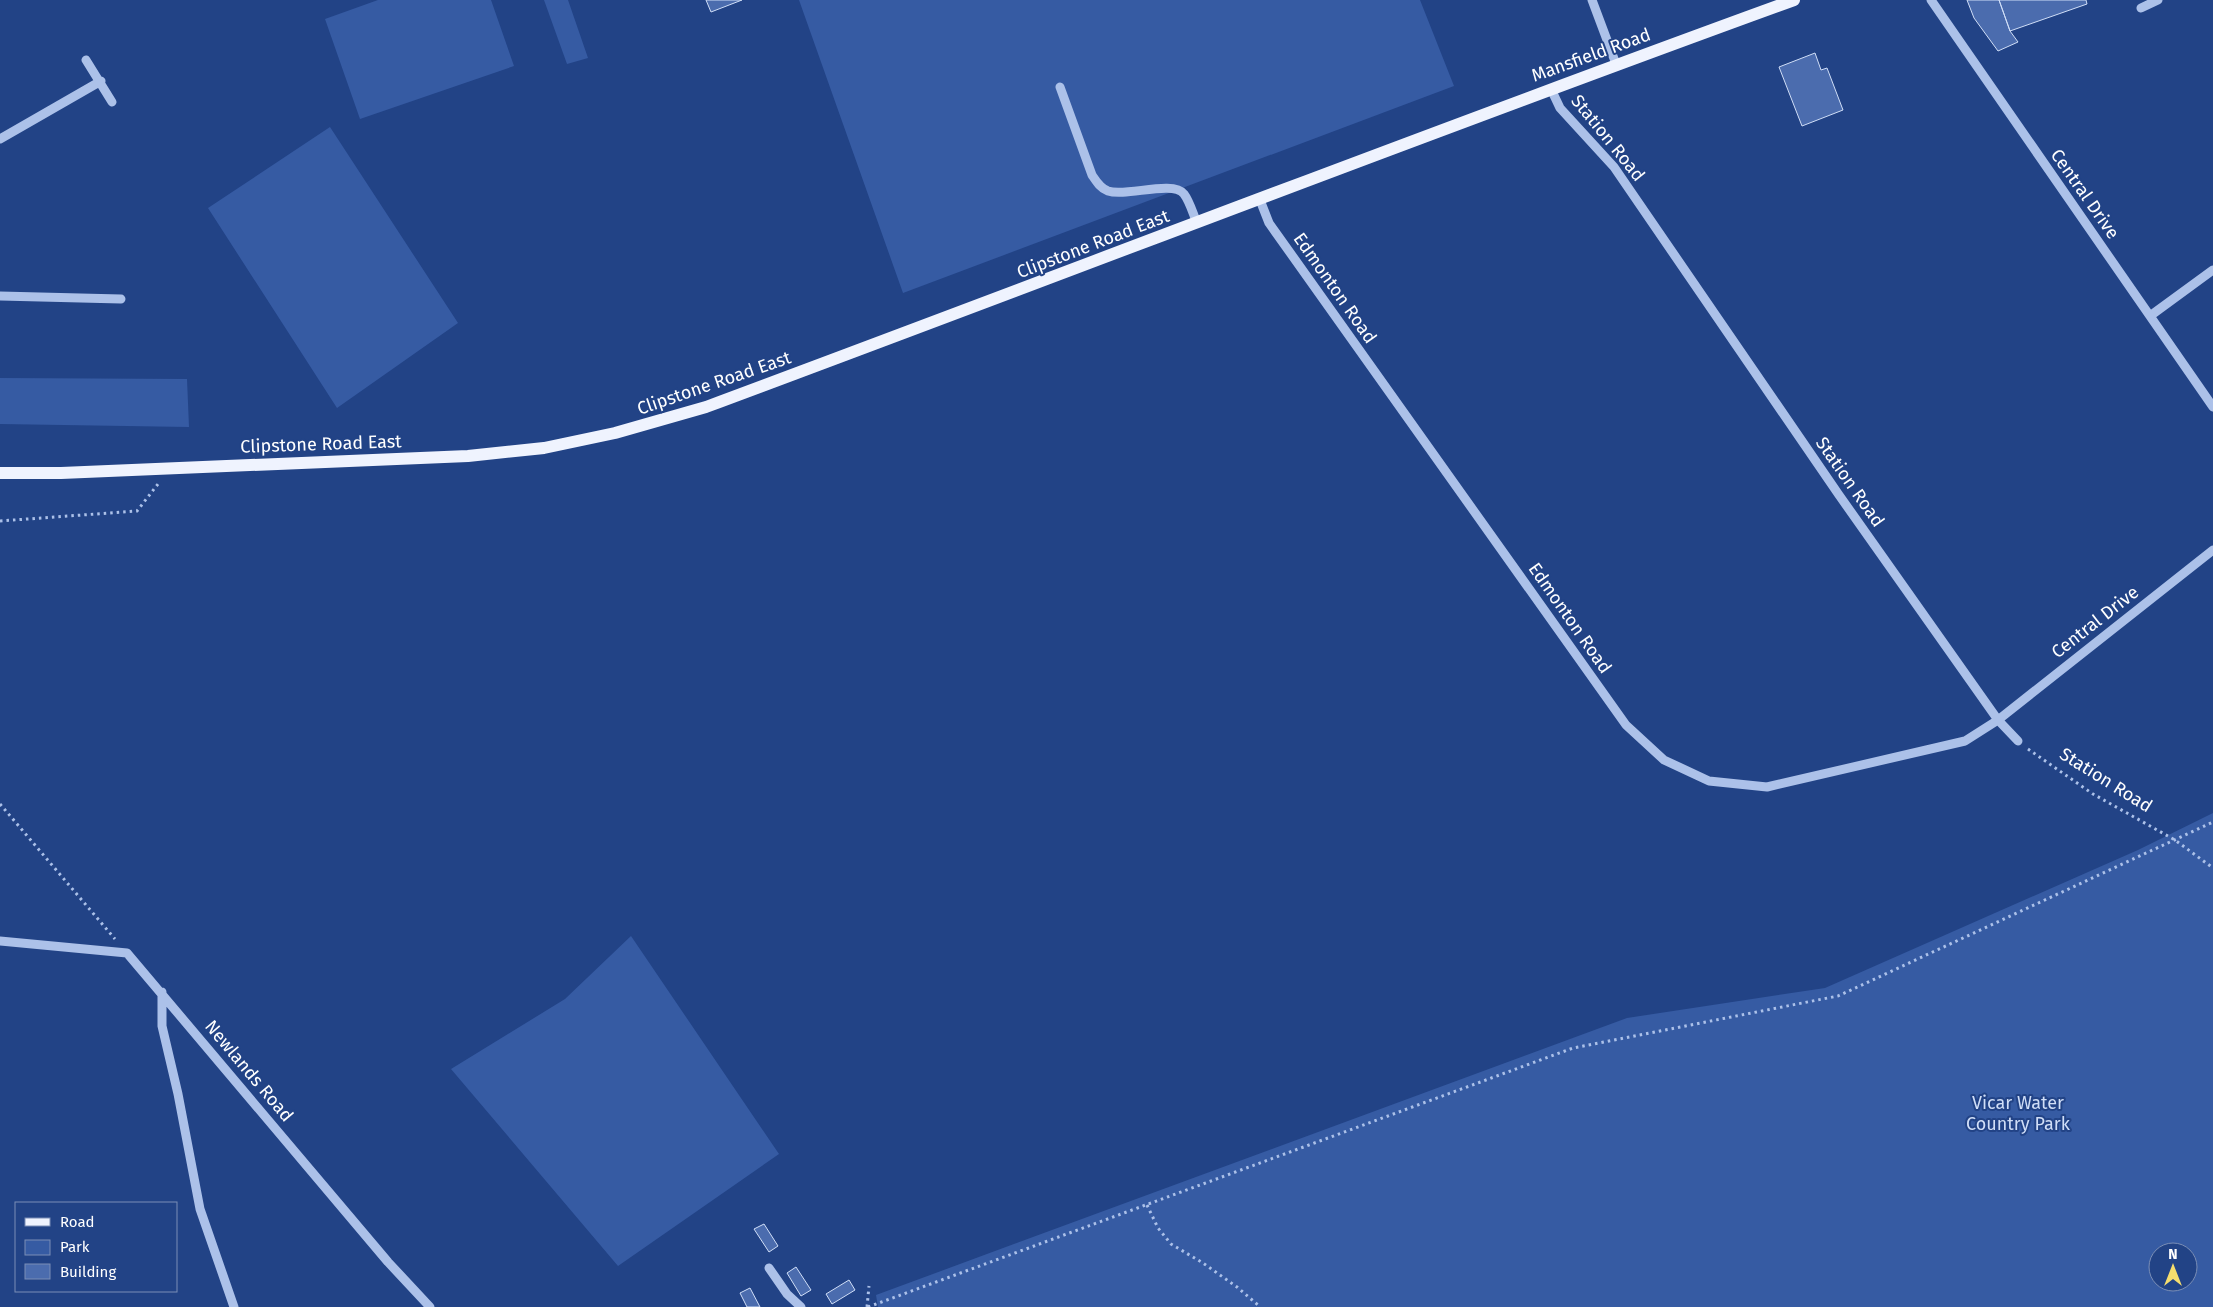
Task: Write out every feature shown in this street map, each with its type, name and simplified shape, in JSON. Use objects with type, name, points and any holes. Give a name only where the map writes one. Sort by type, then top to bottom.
[{"type":"main road","name":"Mansfield Road","points":[[1400,145],[1794,0]]},
{"type":"main road","name":"Clipstone Road East","points":[[0,473],[468,456],[544,448],[615,433],[706,407],[1260,200],[1400,145]]},
{"type":"street","points":[[1592,0],[1616,64]]},
{"type":"street","name":"Central Drive","points":[[1931,0],[2213,407]]},
{"type":"street","points":[[2141,8],[2158,0]]},
{"type":"street","points":[[86,60],[112,102]]},
{"type":"street","points":[[0,139],[100,81]]},
{"type":"street","points":[[1060,87],[1092,175],[1099,185],[1109,191],[1127,192],[1176,189],[1183,193],[1197,223]]},
{"type":"street","name":"Station Road","points":[[1551,89],[1560,108],[1614,167],[1839,495],[1998,720],[2018,741]]},
{"type":"street","name":"Edmonton Road","points":[[1260,200],[1269,223],[1626,725],[1664,760],[1709,781],[1768,787],[1965,741],[1998,720]]},
{"type":"street","points":[[2150,316],[2213,270]]},
{"type":"street","points":[[0,296],[121,299]]},
{"type":"street","name":"Central Drive","points":[[1998,720],[2213,550]]},
{"type":"street","points":[[0,942],[127,953]]},
{"type":"street","name":"Newlands Road","points":[[127,953],[162,992],[388,1262],[430,1307]]},
{"type":"street","points":[[162,992],[162,1026],[178,1094],[200,1209],[234,1307]]},
{"type":"street","points":[[769,1268],[787,1294],[801,1307]]},
{"type":"path","points":[[0,521],[137,511],[171,468]]},
{"type":"path","name":"Station Road","points":[[2018,741],[2093,794],[2174,840],[2213,868]]},
{"type":"path","points":[[0,804],[127,953]]},
{"type":"path","points":[[869,1286],[867,1307],[1573,1048],[1838,996],[2213,822]]},
{"type":"path","points":[[1147,1205],[1158,1228],[1171,1244],[1237,1286],[1258,1307]]},
{"type":"green space","points":[[378,0],[491,0],[514,66],[360,119],[325,19]]},
{"type":"green space","points":[[544,0],[568,0],[588,58],[567,64]]},
{"type":"green space","points":[[799,0],[1420,0],[1454,86],[903,293]]},
{"type":"green space","points":[[330,127],[458,323],[337,408],[208,208]]},
{"type":"green space","points":[[0,378],[187,379],[189,427],[0,424]]},
{"type":"green space","name":"Vicar Water Country Park","points":[[2213,813],[2213,1307],[878,1307],[876,1295],[1627,1018],[1825,988],[2138,850]]},
{"type":"green space","points":[[631,936],[779,1154],[618,1266],[451,1069],[565,999]]},
{"type":"building","points":[[706,0],[742,0],[711,12]]},
{"type":"building","points":[[1967,0],[1999,0],[2010,31],[2018,42],[1998,51],[1974,18]]},
{"type":"building","points":[[1999,0],[2086,0],[2087,4],[2010,31]]},
{"type":"building","points":[[1815,53],[1821,70],[1827,68],[1843,110],[1802,126],[1779,67]]},
{"type":"building","points":[[764,1224],[778,1246],[769,1252],[754,1229]]},
{"type":"building","points":[[796,1267],[811,1290],[801,1296],[787,1273]]},
{"type":"building","points":[[849,1280],[855,1290],[832,1304],[826,1294]]},
{"type":"building","points":[[750,1288],[760,1307],[747,1307],[740,1293]]}]
